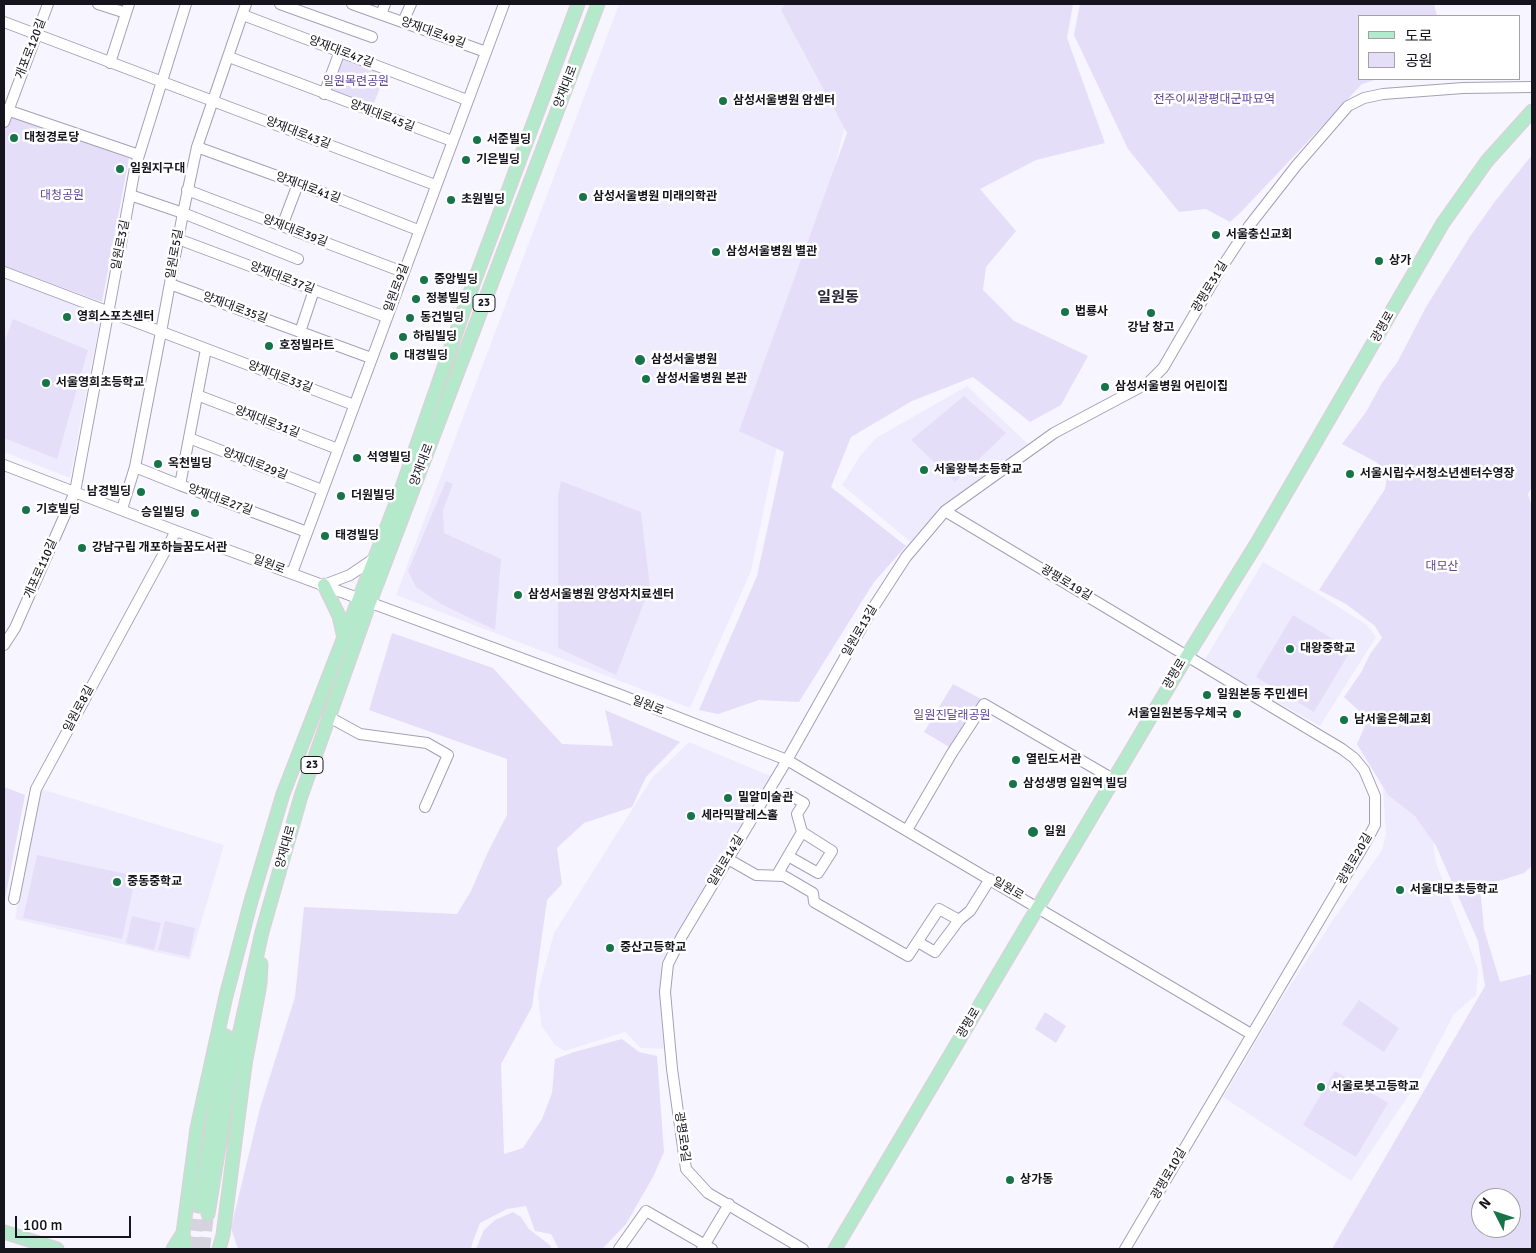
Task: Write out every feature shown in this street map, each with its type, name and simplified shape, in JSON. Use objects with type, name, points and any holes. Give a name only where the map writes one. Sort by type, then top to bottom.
[{"type":"main road","name":"양재대로","points":[[251,901],[223,1052],[204,1210],[233,1062],[262,932],[301,796],[329,717],[365,600],[375,558],[471,290],[578,4]]},
{"type":"main road","name":"양재대로","points":[[186,1249],[183,1233],[196,1128],[226,996],[251,901],[283,794],[344,639],[365,600],[598,4]]},
{"type":"main road","name":"광평로","points":[[835,1249],[1113,779],[1256,543],[1444,223],[1487,161],[1532,111]]},
{"type":"main road","points":[[324,585],[338,616],[344,639]]},
{"type":"main road","name":"양재대로","points":[[219,1249],[223,1235],[245,1065],[260,984],[262,932]]},
{"type":"main road","points":[[4,1232],[56,1249]]},
{"type":"main road","name":"23","points":[[173,1249],[183,1233]]},
{"type":"main road","points":[[223,1235],[226,1249]]},
{"type":"street","name":"개포로120길","points":[[4,122],[6,110],[48,4]]},
{"type":"street","points":[[98,4],[127,9],[110,62]]},
{"type":"street","name":"일원로3길","points":[[75,492],[135,168],[186,4]]},
{"type":"street","name":"일원로5길","points":[[122,509],[135,466],[182,213],[197,147],[246,4]]},
{"type":"street","points":[[280,4],[372,37]]},
{"type":"street","name":"양재대로49길","points":[[352,4],[486,52]]},
{"type":"street","points":[[381,14],[385,4]]},
{"type":"street","points":[[403,22],[411,4]]},
{"type":"street","name":"일원로9길","points":[[292,573],[503,4]]},
{"type":"street","name":"양재대로47길","points":[[243,15],[467,100]]},
{"type":"street","name":"양재대로43길","points":[[4,22],[435,185]]},
{"type":"street","points":[[324,94],[340,52]]},
{"type":"street","name":"양재대로45길","points":[[229,57],[452,142]]},
{"type":"street","name":"광평로31길","points":[[945,511],[1054,433],[1148,383],[1163,368],[1220,270],[1249,226],[1296,166],[1348,106],[1364,98],[1383,94],[1463,88],[1532,87]]},
{"type":"street","points":[[6,110],[139,156]]},
{"type":"street","name":"양재대로41길","points":[[197,147],[418,230]]},
{"type":"street","points":[[282,226],[298,184]]},
{"type":"street","name":"양재대로39길","points":[[187,190],[403,272]]},
{"type":"street","points":[[130,195],[182,213],[298,259]]},
{"type":"street","name":"양재대로37길","points":[[178,239],[386,318]]},
{"type":"street","name":"양재대로33길","points":[[4,272],[354,405]]},
{"type":"street","name":"양재대로35길","points":[[170,284],[371,358]]},
{"type":"street","points":[[300,332],[314,290]]},
{"type":"street","points":[[180,485],[206,349]]},
{"type":"street","name":"양재대로31길","points":[[197,395],[338,449]]},
{"type":"street","name":"양재대로29길","points":[[189,438],[322,490]]},
{"type":"street","name":"일원로","points":[[4,465],[176,531],[618,694],[787,760],[1251,1034]]},
{"type":"street","name":"양재대로27길","points":[[135,466],[180,485],[306,532]]},
{"type":"street","name":"개포로110길","points":[[4,645],[15,628],[75,492]]},
{"type":"street","name":"광평로19길","points":[[945,511],[1187,656]]},
{"type":"street","name":"일원로13길","points":[[787,760],[871,611],[906,557],[945,511]]},
{"type":"street","name":"일원로8길","points":[[14,899],[36,789],[176,531]]},
{"type":"street","points":[[324,585],[350,575],[375,558]]},
{"type":"street","name":"광평로20길","points":[[1187,656],[1342,749],[1354,758],[1364,770],[1375,796],[1375,824],[1212,1099]]},
{"type":"street","points":[[907,830],[952,753],[984,704],[1113,779]]},
{"type":"street","points":[[329,717],[360,734],[427,743],[448,755],[425,807]]},
{"type":"street","name":"일원로14길","points":[[668,964],[682,936],[787,760]]},
{"type":"street","points":[[788,794],[804,803],[797,814],[802,832],[832,851],[818,873],[788,856]]},
{"type":"street","points":[[777,876],[802,832]]},
{"type":"street","points":[[728,859],[756,875],[784,876],[813,893],[814,902],[908,956],[939,909],[959,920]]},
{"type":"street","points":[[918,942],[935,952],[959,920],[970,911],[990,879]]},
{"type":"street","name":"광평로9길","points":[[668,964],[665,992],[672,1068],[686,1169],[708,1193],[729,1204],[790,1246],[803,1249]]},
{"type":"street","name":"광평로10길","points":[[1125,1249],[1212,1099]]},
{"type":"street","points":[[620,1249],[646,1211],[706,1248],[729,1204]]},
{"type":"shaded area","name":"삼성서울병원","points":[[619,4],[876,4],[839,149],[751,571],[690,708],[396,595]]},
{"type":"shaded area","name":"서울영희초등학교","points":[[4,277],[101,315],[70,478],[4,452]]},
{"type":"shaded area","name":"서울왕북초등학교","points":[[967,386],[1030,446],[913,544],[842,485],[860,456],[876,438]]},
{"type":"shaded area","name":"대왕중학교","points":[[1263,562],[1367,625],[1376,637],[1320,726],[1204,661]]},
{"type":"shaded area","name":"중산고등학교","points":[[689,742],[773,777],[661,962],[668,1049],[641,1048],[625,1032],[565,1051],[555,1045],[541,1025],[538,992],[554,933],[652,778]]},
{"type":"shaded area","name":"중동중학교","points":[[38,788],[224,845],[190,960],[15,919]]},
{"type":"shaded area","points":[[1383,788],[1417,815],[1433,842],[1436,863],[1478,969],[1476,995],[1454,1014],[1421,1077],[1351,1181],[1223,1097],[1282,998],[1382,850],[1386,834]]},
{"type":"green space","points":[[785,4],[1073,4],[1067,38],[1105,143],[1036,160],[980,189],[1016,231],[986,267],[983,290],[1014,321],[1088,356],[1061,405],[1030,422],[973,377],[912,401],[851,437],[831,487],[906,546],[874,582],[799,702],[759,700],[718,714],[699,710],[757,576],[784,452],[739,431],[847,133],[781,10]]},
{"type":"green space","name":"전주이씨광평대군파묘역","points":[[1080,4],[1434,4],[1437,15],[1358,15],[1358,80],[1375,80],[1362,84],[1230,222],[1206,209],[1179,212],[1128,149],[1074,35]]},
{"type":"green space","name":"일원목련공원","points":[[341,54],[387,71],[371,110],[326,93]]},
{"type":"green space","name":"대청공원","points":[[10,115],[129,158],[102,302],[4,266],[4,133]]},
{"type":"green space","name":"대모산","points":[[1532,155],[1532,487],[1528,494],[1532,507],[1532,866],[1524,873],[1480,887],[1484,929],[1500,982],[1532,974],[1532,1249],[1332,1249],[1485,986],[1478,941],[1436,846],[1415,816],[1388,795],[1357,744],[1368,719],[1344,697],[1382,638],[1375,626],[1346,604],[1319,590],[1385,489],[1387,477],[1384,469],[1376,462],[1342,444],[1366,412],[1382,383],[1398,361],[1426,307],[1471,235]]},
{"type":"green space","points":[[13,319],[88,350],[57,459],[4,438],[4,343]]},
{"type":"green space","points":[[964,396],[1006,433],[955,482],[911,440]]},
{"type":"green space","points":[[446,481],[453,484],[443,510],[444,533],[501,559],[495,630],[441,604],[416,587],[408,571]]},
{"type":"green space","points":[[561,481],[641,512],[650,587],[616,675],[558,648],[558,495]]},
{"type":"green space","points":[[1293,615],[1351,650],[1314,712],[1256,677]]},
{"type":"green space","points":[[392,633],[493,668],[562,744],[613,746],[605,710],[680,742],[646,777],[632,807],[584,823],[557,848],[562,884],[547,900],[532,1007],[501,1064],[504,1154],[523,1148],[542,1119],[552,1093],[555,1059],[622,1039],[639,1052],[657,1056],[664,1152],[653,1177],[626,1224],[602,1249],[559,1249],[551,1234],[535,1231],[526,1206],[507,1209],[480,1223],[471,1249],[238,1249],[231,1228],[260,1108],[295,997],[304,907],[457,914],[471,891],[507,815],[507,759],[369,710]]},
{"type":"green space","name":"일원진달래공원","points":[[953,684],[981,699],[951,748],[924,732]]},
{"type":"green space","points":[[4,787],[25,795],[5,899],[4,899]]},
{"type":"green space","points":[[37,855],[136,876],[122,939],[23,918]]},
{"type":"green space","points":[[132,916],[161,923],[154,950],[126,943]]},
{"type":"green space","points":[[165,921],[195,928],[189,957],[158,950]]},
{"type":"green space","points":[[1359,1000],[1399,1028],[1384,1052],[1342,1024]]},
{"type":"green space","points":[[1045,1012],[1066,1026],[1056,1043],[1035,1029]]},
{"type":"green space","points":[[1335,1071],[1388,1103],[1356,1157],[1303,1125]]},
{"type":"green space","points":[[513,1212],[521,1217],[529,1229],[551,1246],[550,1249],[476,1249],[484,1230],[495,1220]]},
{"type":"tunnel","points":[[195,1249],[199,1206]]},
{"type":"tunnel","points":[[204,1249],[208,1214]]},
{"type":"place","name":"삼성서울병원 암센터","points":[[723,101]]},
{"type":"place","name":"대청경로당","points":[[14,138]]},
{"type":"place","name":"서준빌딩","points":[[477,140]]},
{"type":"place","name":"기은빌딩","points":[[466,160]]},
{"type":"place","name":"일원지구대","points":[[120,169]]},
{"type":"place","name":"삼성서울병원 미래의학관","points":[[583,197]]},
{"type":"place","name":"초원빌딩","points":[[451,200]]},
{"type":"place","name":"서울충신교회","points":[[1216,235]]},
{"type":"place","name":"삼성서울병원 별관","points":[[716,252]]},
{"type":"place","name":"상가","points":[[1379,261]]},
{"type":"place","name":"중앙빌딩","points":[[424,280]]},
{"type":"place","name":"정봉빌딩","points":[[416,299]]},
{"type":"place","name":"법룡사","points":[[1065,312]]},
{"type":"place","name":"강남 창고","points":[[1151,313]]},
{"type":"place","name":"영희스포츠센터","points":[[67,317]]},
{"type":"place","name":"동건빌딩","points":[[410,318]]},
{"type":"place","name":"하림빌딩","points":[[403,337]]},
{"type":"place","name":"호정빌라트","points":[[269,346]]},
{"type":"place","name":"대경빌딩","points":[[394,356]]},
{"type":"place","name":"삼성서울병원","points":[[640,360]]},
{"type":"place","name":"삼성서울병원 본관","points":[[646,379]]},
{"type":"place","name":"서울영희초등학교","points":[[46,383]]},
{"type":"place","name":"삼성서울병원 어린이집","points":[[1105,387]]},
{"type":"place","name":"석영빌딩","points":[[357,458]]},
{"type":"place","name":"옥천빌딩","points":[[158,464]]},
{"type":"place","name":"서울왕북초등학교","points":[[924,470]]},
{"type":"place","name":"서울시립수서청소년센터수영장","points":[[1350,474]]},
{"type":"place","name":"남경빌딩","points":[[141,492]]},
{"type":"place","name":"더원빌딩","points":[[341,496]]},
{"type":"place","name":"기호빌딩","points":[[26,510]]},
{"type":"place","name":"승일빌딩","points":[[195,513]]},
{"type":"place","name":"태경빌딩","points":[[325,536]]},
{"type":"place","name":"강남구립 개포하늘꿈도서관","points":[[82,548]]},
{"type":"place","name":"삼성서울병원 양성자치료센터","points":[[518,595]]},
{"type":"place","name":"대왕중학교","points":[[1290,649]]},
{"type":"place","name":"일원본동 주민센터","points":[[1207,695]]},
{"type":"place","name":"서울일원본동우체국","points":[[1237,714]]},
{"type":"place","name":"남서울은혜교회","points":[[1344,720]]},
{"type":"place","name":"열린도서관","points":[[1016,760]]},
{"type":"place","name":"삼성생명 일원역 빌딩","points":[[1013,784]]},
{"type":"place","name":"밀알미술관","points":[[728,798]]},
{"type":"place","name":"세라믹팔레스홀","points":[[691,816]]},
{"type":"place","name":"일원","points":[[1033,832]]},
{"type":"place","name":"중동중학교","points":[[117,882]]},
{"type":"place","name":"서울대모초등학교","points":[[1400,890]]},
{"type":"place","name":"중산고등학교","points":[[610,948]]},
{"type":"place","name":"서울로봇고등학교","points":[[1321,1087]]},
{"type":"place","name":"상가동","points":[[1010,1180]]},
{"type":"district","name":"일원동","points":[[838,298]]}]
